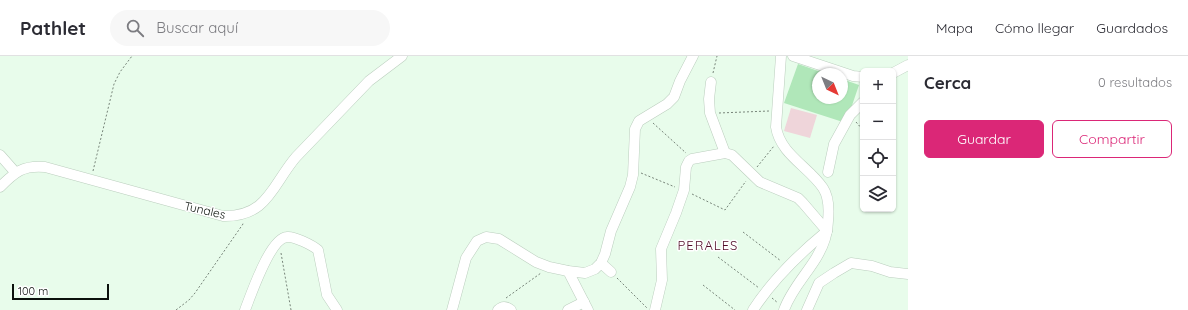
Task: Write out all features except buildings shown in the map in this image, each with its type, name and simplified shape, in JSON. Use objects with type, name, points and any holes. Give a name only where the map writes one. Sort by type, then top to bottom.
[{"type":"street","name":"Tunales","points":[[0,187],[15,172],[35,166],[45,167],[223,216],[243,214],[263,203],[296,157],[369,81],[402,56]]},
{"type":"street","points":[[452,310],[466,258],[477,241],[486,237],[499,240],[536,262],[549,267],[585,273],[595,269],[601,263],[611,231],[630,187],[633,175],[635,129],[639,121],[667,104],[674,97],[680,81],[693,56]]},
{"type":"street","points":[[780,56],[776,127],[780,140],[799,164],[824,188],[828,204],[827,231],[825,240],[820,251],[790,297],[784,309]]},
{"type":"street","points":[[793,56],[853,76],[860,77]]},
{"type":"street","points":[[896,71],[908,65]]},
{"type":"street","points":[[711,82],[709,99],[710,113],[724,153]]},
{"type":"street","points":[[828,172],[834,144],[850,115],[861,104]]},
{"type":"street","points":[[655,310],[662,280],[660,249],[676,213],[684,190],[686,167],[692,159],[724,153],[732,155],[760,182],[798,198],[827,231]]},
{"type":"street","points":[[0,155],[15,172]]},
{"type":"street","points":[[753,310],[764,292],[788,266],[827,231]]},
{"type":"street","points":[[245,310],[269,252],[278,240],[287,237],[310,244],[318,250],[327,295],[337,310]]},
{"type":"street","points":[[601,263],[611,272]]},
{"type":"street","points":[[807,310],[819,283],[834,272],[851,263],[872,266],[890,272],[908,274]]},
{"type":"street","points":[[568,271],[586,306],[568,310]]},
{"type":"path","points":[[91,179],[114,84],[120,72],[132,56]]},
{"type":"path","points":[[711,82],[717,56]]},
{"type":"path","points":[[710,113],[778,111]]},
{"type":"path","points":[[850,115],[860,127]]},
{"type":"path","points":[[646,117],[692,159]]},
{"type":"path","points":[[725,210],[751,174],[780,140]]},
{"type":"path","points":[[176,310],[189,300],[206,278],[243,224],[243,214]]},
{"type":"path","points":[[743,232],[788,266]]},
{"type":"path","points":[[278,240],[290,310]]},
{"type":"path","points":[[718,257],[784,309]]},
{"type":"path","points":[[505,309],[506,299],[549,267]]},
{"type":"path","points":[[611,272],[649,310]]},
{"type":"path","points":[[703,285],[735,310]]},
{"type":"green space","points":[[798,64],[812,69],[812,104],[848,104],[848,81],[859,85],[846,123],[784,103]]},
{"type":"district","name":"PERALES","points":[[708,245]]}]
